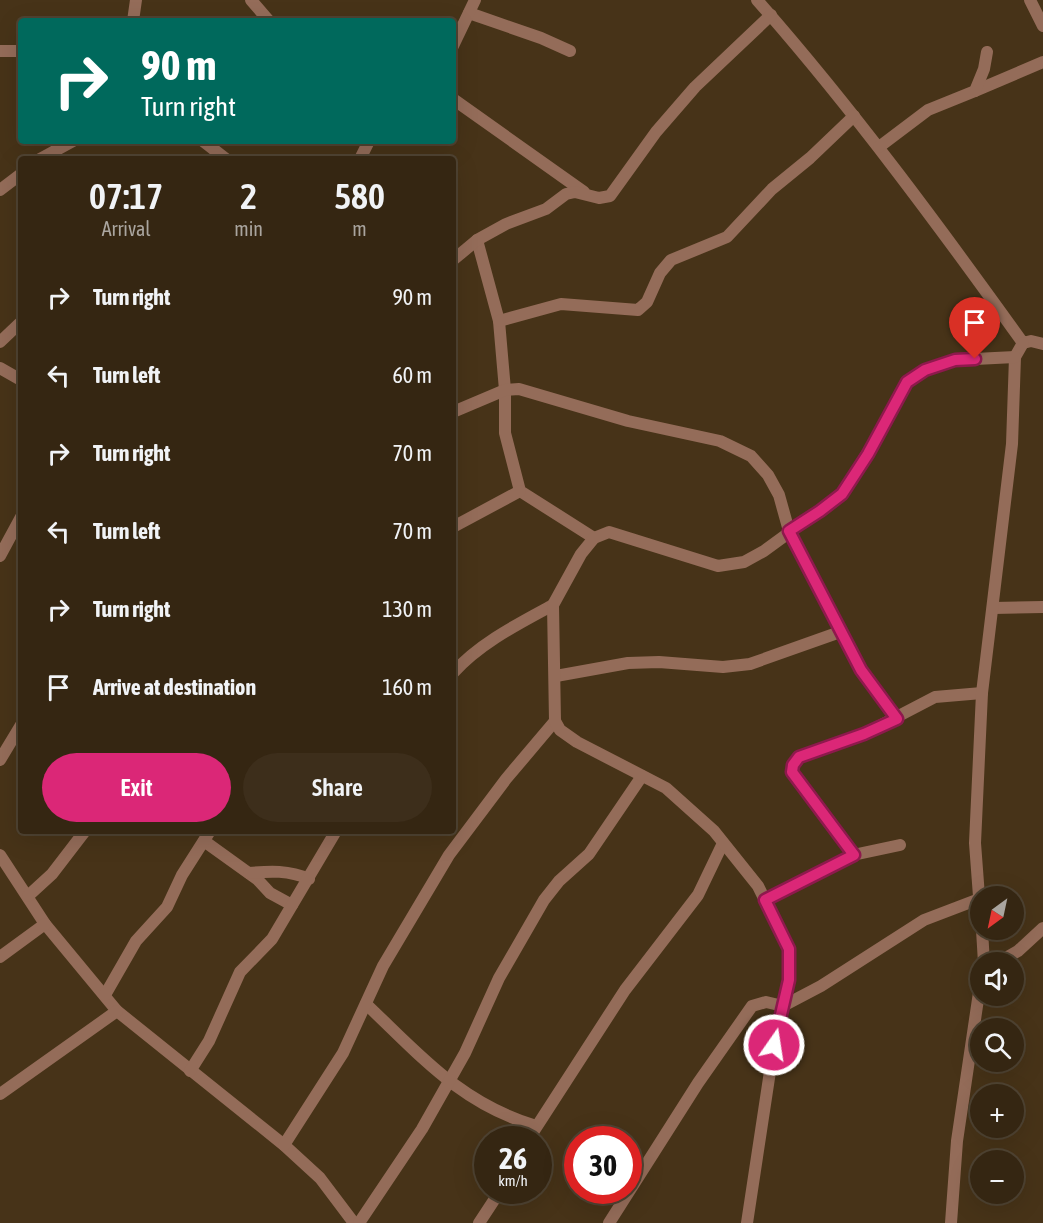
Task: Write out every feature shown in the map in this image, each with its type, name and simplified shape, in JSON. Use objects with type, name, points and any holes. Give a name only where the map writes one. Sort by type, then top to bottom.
[{"type":"street","points":[[133,18],[136,0]]},
{"type":"street","points":[[251,0],[266,18]]},
{"type":"street","points":[[456,40],[475,0]]},
{"type":"street","points":[[758,0],[879,147],[1023,344]]},
{"type":"street","points":[[1030,0],[1043,26]]},
{"type":"street","points":[[470,13],[541,38],[570,51]]},
{"type":"street","points":[[456,101],[585,193],[599,198],[610,196],[656,132],[687,96],[771,15]]},
{"type":"street","points":[[0,51],[18,51]]},
{"type":"street","points":[[975,91],[984,69],[987,52]]},
{"type":"street","points":[[879,147],[928,110],[1043,62]]},
{"type":"street","points":[[499,321],[561,304],[638,310],[647,302],[660,273],[670,260],[727,237],[772,189],[810,158],[854,116]]},
{"type":"street","points":[[46,156],[68,144]]},
{"type":"street","points":[[207,144],[221,156]]},
{"type":"street","points":[[0,190],[18,176]]},
{"type":"street","points":[[456,258],[477,240],[506,224],[546,208],[566,194],[585,193]]},
{"type":"street","points":[[477,240],[499,321],[506,390],[505,434],[520,491],[594,538]]},
{"type":"street","points":[[0,342],[18,325]]},
{"type":"street","points":[[978,886],[975,843],[982,693],[1012,444],[1016,357],[1023,344],[1031,341],[1043,344]]},
{"type":"street","points":[[747,1223],[774,1045],[789,980],[789,949],[758,886],[723,843],[666,788],[577,742],[560,730],[555,721],[553,605],[581,554],[594,538],[609,532],[718,566],[744,562],[764,551],[842,494],[873,445],[907,382],[925,370],[955,360],[1016,357]]},
{"type":"street","points":[[0,368],[18,378]]},
{"type":"street","points":[[456,411],[506,390],[532,390],[628,421],[720,441],[751,456],[768,475],[779,495],[789,531],[861,670],[897,719]]},
{"type":"street","points":[[456,525],[520,491]]},
{"type":"street","points":[[0,556],[18,523]]},
{"type":"street","points":[[456,670],[466,658],[497,637],[553,605]]},
{"type":"street","points":[[993,608],[1043,607]]},
{"type":"street","points":[[556,676],[628,663],[659,662],[723,667],[750,664],[840,632]]},
{"type":"street","points":[[854,855],[792,772],[793,765],[799,757],[864,734],[897,719],[935,697],[982,693]]},
{"type":"street","points":[[284,1146],[343,1053],[383,966],[449,855],[506,779],[555,721]]},
{"type":"street","points":[[0,760],[18,730]]},
{"type":"street","points":[[0,855],[45,924],[117,1011],[284,1146],[320,1178],[357,1223],[422,1129],[465,1053],[499,978],[544,900],[559,881],[589,854],[642,776]]},
{"type":"street","points":[[28,897],[52,874],[83,834]]},
{"type":"street","points":[[190,1071],[209,1041],[240,972],[272,939],[334,834]]},
{"type":"street","points":[[105,995],[136,941],[167,907],[207,836],[270,893],[292,905]]},
{"type":"street","points":[[366,1004],[448,1082],[480,1104],[505,1117],[536,1126],[625,990],[698,895],[723,843]]},
{"type":"street","points":[[765,900],[854,855],[900,845]]},
{"type":"street","points":[[249,873],[272,870],[297,874],[309,879]]},
{"type":"street","points":[[609,1223],[737,1024],[752,1006],[766,1002],[783,1006],[821,986],[924,920],[970,902]]},
{"type":"street","points":[[0,957],[45,924]]},
{"type":"street","points":[[1015,952],[1043,928]]},
{"type":"street","points":[[951,1223],[957,1141],[977,1006]]},
{"type":"street","points":[[0,1094],[117,1011]]},
{"type":"street","points":[[479,1223],[491,1204]]},
{"type":"route","points":[[774,1045],[789,980],[789,949],[765,900],[854,855],[792,772],[793,765],[799,757],[864,734],[897,719],[861,670],[827,609],[789,531],[842,494],[868,454],[907,382],[925,370],[955,360],[975,359]]}]
